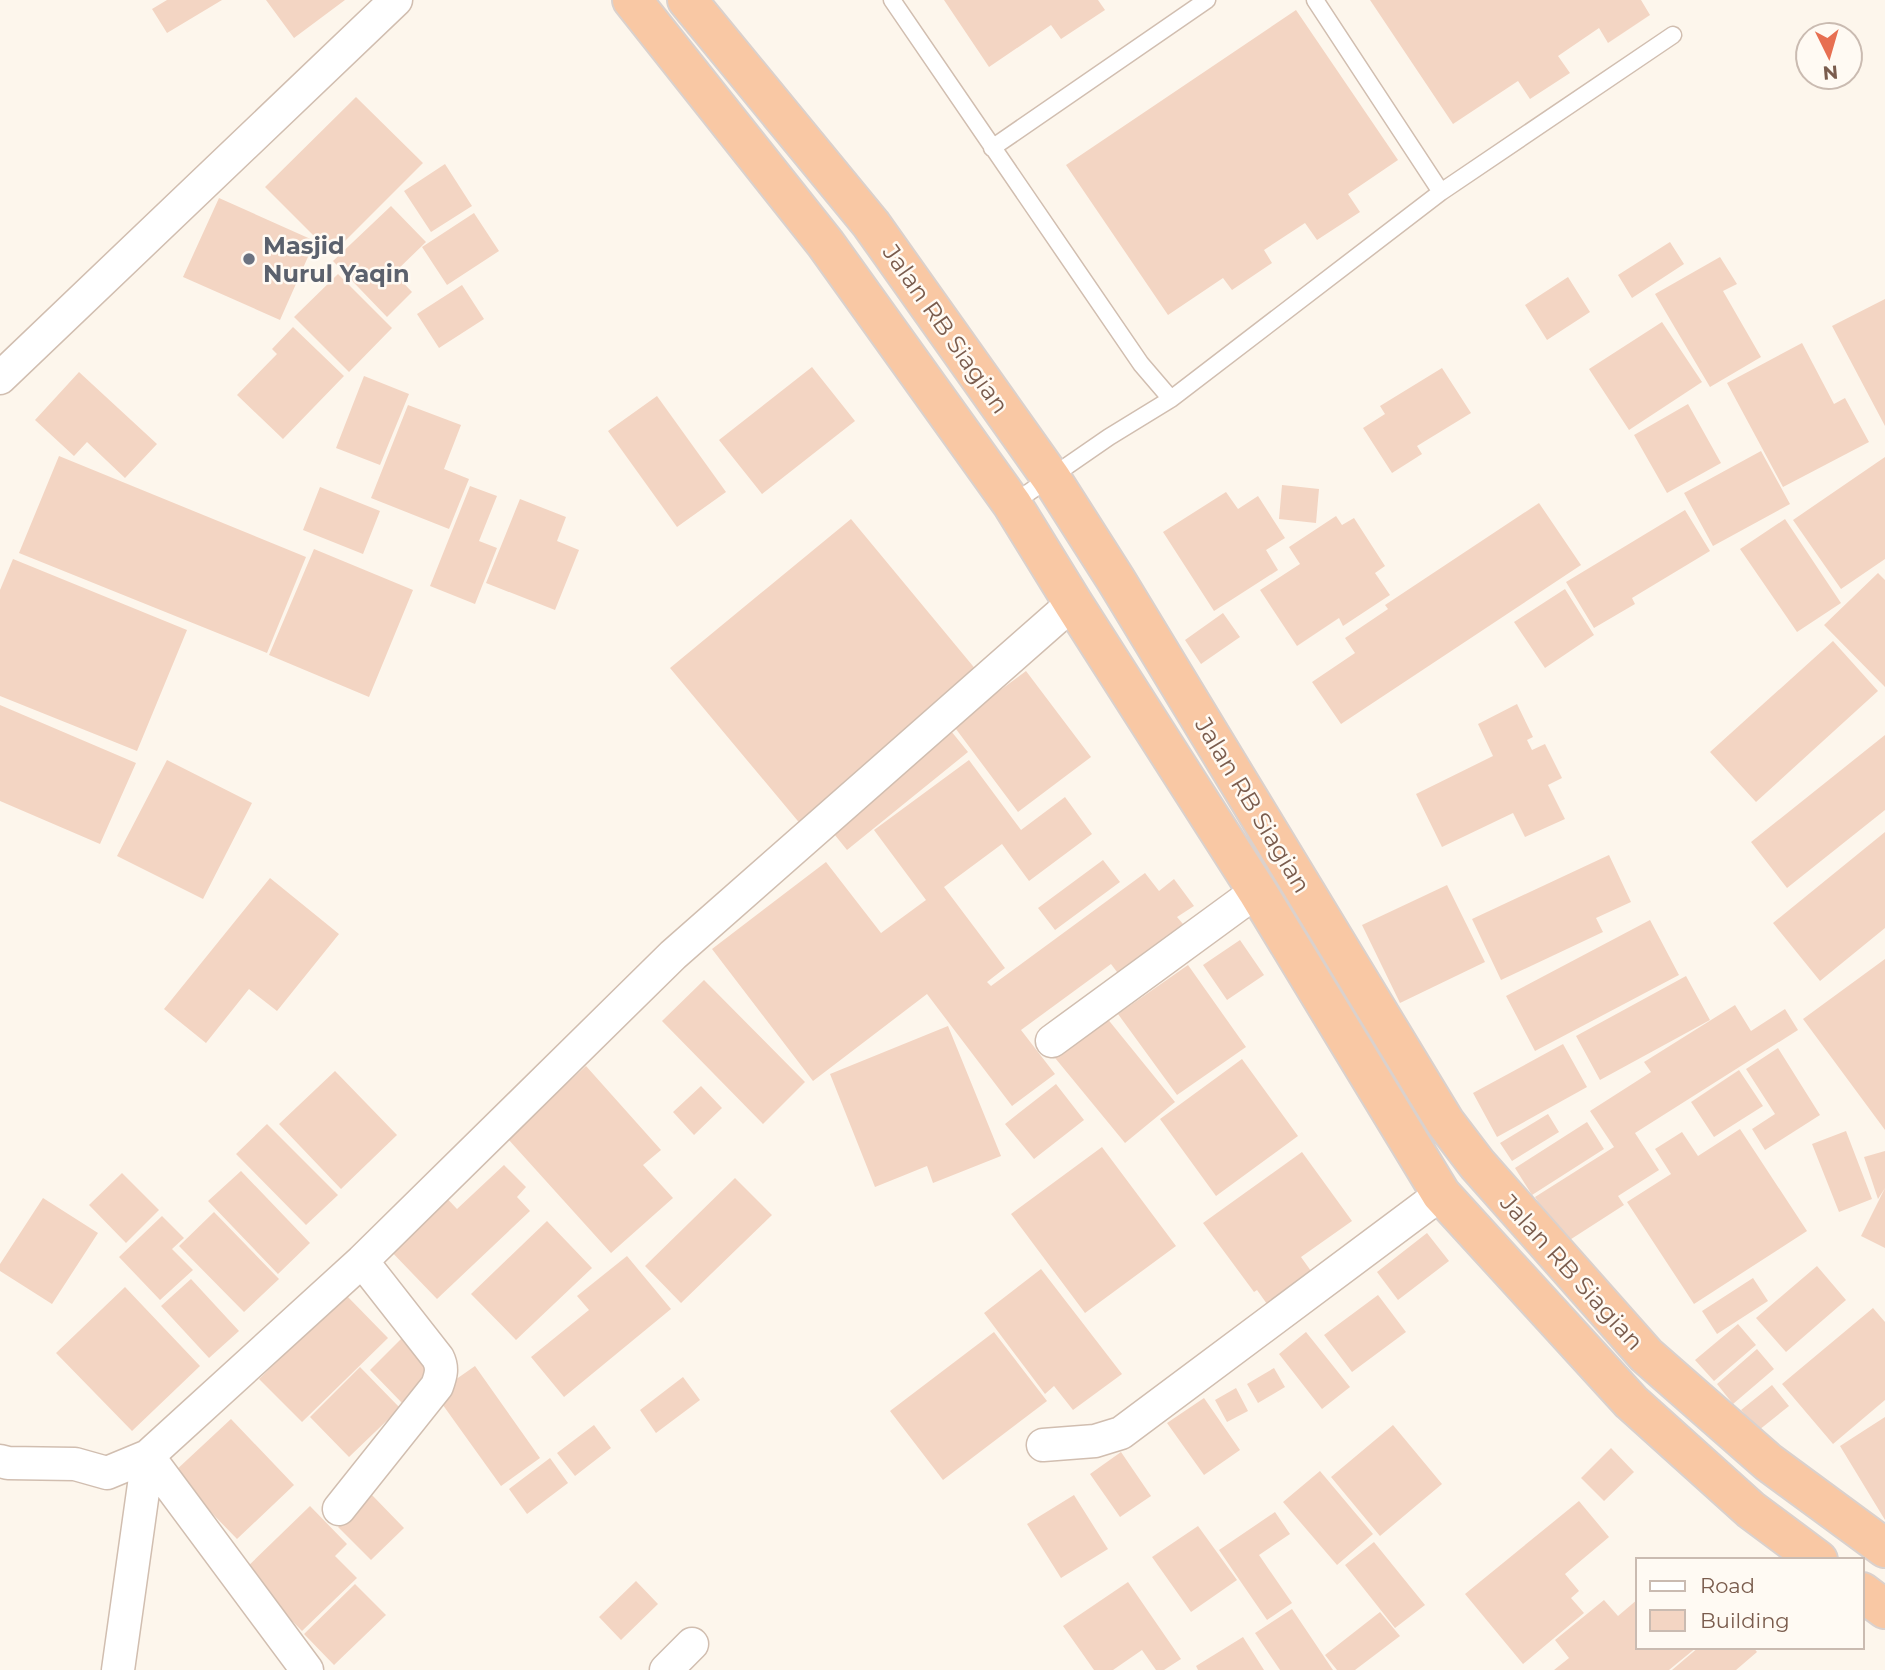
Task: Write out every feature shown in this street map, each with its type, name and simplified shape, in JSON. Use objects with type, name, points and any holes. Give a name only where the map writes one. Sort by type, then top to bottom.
[{"type":"highway","name":"Jalan RB Siagian","points":[[632,0],[825,243],[1012,504],[1257,891],[1441,1194],[1631,1402],[1751,1510],[1815,1558]]},
{"type":"highway","name":"Jalan RB Siagian","points":[[687,0],[871,224],[1051,478],[1116,580],[1445,1122],[1476,1164],[1646,1355],[1769,1462],[1885,1548]]},
{"type":"highway","points":[[1864,1593],[1885,1609]]},
{"type":"street","points":[[0,378],[396,0]]},
{"type":"street","points":[[0,1461],[75,1465],[107,1473],[148,1456],[362,1261],[673,955],[1073,603]]},
{"type":"street","points":[[1052,1041],[1257,891]]},
{"type":"street","points":[[1043,1445],[1095,1441],[1121,1433],[1441,1194]]},
{"type":"street","points":[[339,1509],[437,1385],[441,1374],[438,1358],[362,1261]]},
{"type":"street","points":[[118,1670],[148,1456]]},
{"type":"street","points":[[148,1456],[307,1670]]},
{"type":"street","points":[[666,1670],[692,1644]]},
{"type":"lane","points":[[892,0],[1141,364],[1171,398]]},
{"type":"lane","points":[[992,148],[1207,0]]},
{"type":"lane","points":[[1315,0],[1441,192]]},
{"type":"lane","points":[[1012,504],[1171,398],[1441,192],[1673,35]]},
{"type":"building","points":[[167,0],[222,0],[167,33],[152,9]]},
{"type":"building","points":[[266,0],[345,0],[294,38]]},
{"type":"building","points":[[944,0],[1098,0],[1105,10],[1061,39],[1051,25],[989,67]]},
{"type":"building","points":[[1370,0],[1641,0],[1650,15],[1608,43],[1599,28],[1558,56],[1570,73],[1530,99],[1518,81],[1453,124]]},
{"type":"building","points":[[1296,10],[1398,160],[1348,194],[1360,212],[1317,240],[1305,223],[1264,250],[1272,263],[1232,290],[1223,278],[1168,315],[1066,165]]},
{"type":"building","points":[[356,97],[423,163],[332,254],[265,187]]},
{"type":"building","points":[[445,164],[472,206],[431,232],[404,191]]},
{"type":"building","name":"Masjid Nurul Yaqin","points":[[219,198],[315,241],[280,320],[183,277]]},
{"type":"building","points":[[391,206],[426,242],[394,273],[412,292],[387,317],[333,261]]},
{"type":"building","points":[[474,213],[499,251],[447,285],[422,247]]},
{"type":"building","points":[[1670,242],[1684,264],[1632,298],[1618,275]]},
{"type":"building","points":[[1720,257],[1737,284],[1723,291],[1761,357],[1710,387],[1655,294]]},
{"type":"building","points":[[338,274],[392,328],[349,372],[294,317]]},
{"type":"building","points":[[1568,277],[1590,312],[1547,340],[1525,305]]},
{"type":"building","points":[[462,285],[484,319],[439,348],[417,314]]},
{"type":"building","points":[[1885,299],[1885,426],[1832,326]]},
{"type":"building","points":[[1662,322],[1702,382],[1629,430],[1589,369]]},
{"type":"building","points":[[293,327],[344,376],[283,439],[237,395],[277,354],[272,349]]},
{"type":"building","points":[[1802,343],[1834,404],[1845,398],[1869,442],[1783,487],[1727,383]]},
{"type":"building","points":[[812,367],[855,421],[762,494],[719,440]]},
{"type":"building","points":[[1442,368],[1471,413],[1417,446],[1422,454],[1392,473],[1363,428],[1385,414],[1380,406]]},
{"type":"building","points":[[79,372],[157,444],[125,478],[87,442],[74,456],[35,420]]},
{"type":"building","points":[[364,376],[409,394],[380,465],[336,448]]},
{"type":"building","points":[[657,396],[726,492],[677,527],[608,431]]},
{"type":"building","points":[[1688,404],[1721,463],[1667,493],[1634,435]]},
{"type":"building","points":[[408,405],[461,425],[444,469],[469,479],[449,529],[371,498]]},
{"type":"building","points":[[1761,451],[1790,504],[1713,546],[1684,493]]},
{"type":"building","points":[[59,456],[306,557],[267,653],[19,553]]},
{"type":"building","points":[[1885,457],[1885,559],[1841,589],[1793,520]]},
{"type":"building","points":[[1282,485],[1319,489],[1316,523],[1279,519]]},
{"type":"building","points":[[470,486],[497,496],[479,541],[497,548],[475,604],[430,586]]},
{"type":"building","points":[[320,487],[380,511],[363,554],[303,530]]},
{"type":"building","points":[[1226,492],[1238,509],[1258,496],[1285,538],[1266,550],[1278,570],[1214,611],[1163,532]]},
{"type":"building","points":[[520,499],[566,517],[557,541],[579,550],[555,610],[486,583]]},
{"type":"building","points":[[1539,503],[1581,565],[1341,724],[1312,682],[1355,653],[1345,638],[1388,609],[1385,605]]},
{"type":"building","points":[[1685,510],[1710,551],[1632,598],[1635,604],[1594,628],[1566,582]]},
{"type":"building","points":[[1336,516],[1342,525],[1354,518],[1385,566],[1375,573],[1390,595],[1343,626],[1339,618],[1297,646],[1260,590],[1300,564],[1289,547]]},
{"type":"building","points":[[851,519],[982,677],[802,826],[670,668]]},
{"type":"building","points":[[1785,519],[1841,603],[1797,632],[1740,549]]},
{"type":"building","points":[[314,549],[413,590],[369,697],[269,655]]},
{"type":"building","points":[[13,559],[187,630],[137,751],[0,696],[0,590]]},
{"type":"building","points":[[1878,573],[1885,580],[1885,687],[1824,625]]},
{"type":"building","points":[[1565,589],[1594,635],[1545,668],[1514,622]]},
{"type":"building","points":[[1223,613],[1240,637],[1201,664],[1185,640]]},
{"type":"building","points":[[1833,641],[1878,691],[1756,802],[1710,752]]},
{"type":"building","points":[[1026,671],[1091,757],[1018,812],[953,725]]},
{"type":"building","points":[[1517,704],[1533,737],[1527,740],[1532,750],[1545,744],[1562,778],[1548,785],[1565,819],[1525,837],[1513,813],[1442,847],[1416,794],[1493,756],[1478,724]]},
{"type":"building","points":[[0,705],[136,763],[100,844],[0,801]]},
{"type":"building","points":[[947,726],[968,752],[847,850],[826,824]]},
{"type":"building","points":[[1885,735],[1885,810],[1787,888],[1751,842]]},
{"type":"building","points":[[167,760],[252,803],[203,899],[117,856]]},
{"type":"building","points":[[969,760],[1021,830],[1065,797],[1092,834],[1029,881],[1002,844],[944,887],[1005,968],[987,982],[991,986],[1145,873],[1159,891],[1174,879],[1194,906],[1177,917],[1189,931],[1123,980],[1111,964],[1021,1030],[1055,1074],[1012,1106],[927,994],[813,1081],[712,949],[826,862],[881,933],[926,900],[874,830]]},
{"type":"building","points":[[1885,832],[1885,928],[1820,981],[1773,923]]},
{"type":"building","points":[[1609,855],[1631,902],[1596,918],[1603,932],[1501,980],[1472,919]]},
{"type":"building","points":[[1103,860],[1120,882],[1055,930],[1038,908]]},
{"type":"building","points":[[270,878],[339,934],[277,1011],[249,989],[206,1043],[164,1009]]},
{"type":"building","points":[[1447,885],[1485,962],[1400,1003],[1362,925]]},
{"type":"building","points":[[1650,920],[1679,975],[1535,1051],[1506,996]]},
{"type":"building","points":[[1240,940],[1264,975],[1227,1000],[1203,965]]},
{"type":"building","points":[[1885,959],[1885,1130],[1803,1019]]},
{"type":"building","points":[[1188,965],[1246,1047],[1177,1095],[1118,1014]]},
{"type":"building","points":[[1686,976],[1710,1020],[1600,1080],[1576,1036]]},
{"type":"building","points":[[704,980],[805,1082],[763,1124],[662,1021]]},
{"type":"building","points":[[1735,1005],[1751,1031],[1785,1009],[1798,1030],[1635,1133],[1659,1170],[1618,1196],[1624,1205],[1565,1243],[1535,1197],[1614,1147],[1590,1111],[1651,1072],[1644,1062]]},
{"type":"building","points":[[1102,1012],[1175,1102],[1125,1143],[1051,1053]]},
{"type":"building","points":[[948,1026],[1001,1156],[933,1183],[927,1166],[875,1187],[830,1074]]},
{"type":"building","points":[[1563,1044],[1587,1087],[1497,1137],[1473,1093]]},
{"type":"building","points":[[1778,1048],[1820,1115],[1765,1150],[1752,1129],[1775,1114],[1746,1069]]},
{"type":"building","points":[[1242,1059],[1298,1136],[1216,1196],[1160,1119]]},
{"type":"building","points":[[586,1066],[661,1150],[643,1165],[673,1198],[611,1253],[507,1138]]},
{"type":"building","points":[[1739,1070],[1763,1106],[1714,1137],[1691,1102]]},
{"type":"building","points":[[335,1071],[397,1135],[341,1189],[279,1124]]},
{"type":"building","points":[[1056,1084],[1084,1120],[1034,1159],[1005,1124]]},
{"type":"building","points":[[701,1086],[722,1108],[694,1135],[673,1112]]},
{"type":"building","points":[[1548,1114],[1559,1132],[1512,1161],[1500,1143]]},
{"type":"building","points":[[1587,1122],[1604,1149],[1532,1195],[1515,1168]]},
{"type":"building","points":[[267,1124],[338,1195],[306,1225],[236,1154]]},
{"type":"building","points":[[1740,1129],[1807,1231],[1694,1304],[1627,1202],[1671,1174],[1655,1149],[1682,1132],[1698,1156]]},
{"type":"building","points":[[1846,1131],[1872,1199],[1839,1212],[1812,1144]]},
{"type":"building","points":[[1102,1147],[1176,1246],[1085,1313],[1011,1214]]},
{"type":"building","points":[[1885,1151],[1885,1188],[1878,1199],[1864,1157]]},
{"type":"building","points":[[1302,1152],[1352,1221],[1301,1257],[1316,1278],[1272,1311],[1257,1290],[1254,1292],[1203,1223]]},
{"type":"building","points":[[504,1165],[526,1187],[517,1197],[530,1211],[437,1299],[386,1246],[442,1193],[457,1209]]},
{"type":"building","points":[[241,1171],[310,1243],[278,1274],[208,1201]]},
{"type":"building","points":[[122,1173],[159,1210],[126,1243],[89,1205]]},
{"type":"building","points":[[735,1178],[772,1215],[681,1303],[645,1266]]},
{"type":"building","points":[[1885,1188],[1885,1248],[1861,1236]]},
{"type":"building","points":[[43,1198],[98,1233],[52,1304],[0,1271],[0,1264]]},
{"type":"building","points":[[214,1212],[279,1279],[244,1312],[179,1246]]},
{"type":"building","points":[[162,1216],[184,1238],[172,1249],[193,1270],[160,1300],[119,1257]]},
{"type":"building","points":[[547,1221],[592,1268],[516,1340],[471,1294]]},
{"type":"building","points":[[1427,1233],[1449,1261],[1398,1300],[1377,1272]]},
{"type":"building","points":[[627,1256],[671,1309],[564,1397],[531,1357],[589,1310],[577,1296]]},
{"type":"building","points":[[1817,1266],[1846,1300],[1786,1352],[1756,1318]]},
{"type":"building","points":[[1041,1269],[1122,1374],[1073,1410],[1054,1386],[1045,1394],[984,1313]]},
{"type":"building","points":[[1753,1278],[1768,1301],[1717,1334],[1702,1311]]},
{"type":"building","points":[[191,1279],[239,1331],[209,1358],[161,1306]]},
{"type":"building","points":[[125,1287],[200,1366],[132,1431],[56,1353]]},
{"type":"building","points":[[346,1295],[388,1338],[302,1422],[259,1379]]},
{"type":"building","points":[[1378,1295],[1406,1332],[1352,1372],[1324,1335]]},
{"type":"building","points":[[1873,1308],[1885,1322],[1885,1400],[1833,1444],[1782,1384]]},
{"type":"building","points":[[1738,1324],[1756,1345],[1714,1381],[1695,1360]]},
{"type":"building","points":[[994,1332],[1047,1401],[943,1480],[890,1411]]},
{"type":"building","points":[[1306,1332],[1350,1387],[1322,1409],[1279,1354]]},
{"type":"building","points":[[406,1334],[440,1369],[403,1404],[370,1370]]},
{"type":"building","points":[[1757,1349],[1774,1369],[1733,1404],[1717,1384]]},
{"type":"building","points":[[475,1366],[540,1458],[501,1486],[435,1394]]},
{"type":"building","points":[[360,1367],[400,1408],[349,1457],[310,1417]]},
{"type":"building","points":[[1274,1368],[1285,1387],[1258,1403],[1247,1384]]},
{"type":"building","points":[[683,1377],[700,1400],[656,1433],[640,1410]]},
{"type":"building","points":[[1772,1385],[1789,1406],[1759,1430],[1741,1410]]},
{"type":"building","points":[[1236,1388],[1248,1411],[1227,1422],[1215,1400]]},
{"type":"building","points":[[1204,1398],[1240,1450],[1204,1475],[1167,1423]]},
{"type":"building","points":[[1885,1417],[1885,1520],[1840,1446]]},
{"type":"building","points":[[231,1419],[294,1485],[237,1539],[173,1473]]},
{"type":"building","points":[[594,1425],[611,1448],[575,1476],[557,1453]]},
{"type":"building","points":[[1393,1425],[1442,1484],[1380,1536],[1331,1477]]},
{"type":"building","points":[[1611,1448],[1634,1472],[1604,1501],[1581,1478]]},
{"type":"building","points":[[1121,1452],[1151,1496],[1120,1517],[1090,1474]]},
{"type":"building","points":[[550,1458],[568,1483],[527,1514],[509,1489]]},
{"type":"building","points":[[1320,1471],[1373,1534],[1337,1565],[1283,1502]]},
{"type":"building","points":[[371,1494],[404,1528],[371,1560],[338,1527]]},
{"type":"building","points":[[1074,1495],[1108,1549],[1061,1578],[1027,1524]]},
{"type":"building","points":[[1579,1501],[1609,1537],[1565,1574],[1579,1591],[1571,1598],[1584,1613],[1523,1664],[1465,1594]]},
{"type":"building","points":[[310,1506],[347,1544],[335,1556],[357,1578],[302,1631],[243,1571]]},
{"type":"building","points":[[1275,1512],[1290,1534],[1259,1555],[1292,1603],[1267,1620],[1219,1550]]},
{"type":"building","points":[[1198,1526],[1237,1580],[1191,1612],[1152,1557]]},
{"type":"building","points":[[1374,1542],[1425,1605],[1395,1628],[1345,1565]]},
{"type":"building","points":[[636,1581],[658,1604],[621,1640],[599,1617]]},
{"type":"building","points":[[1128,1582],[1181,1659],[1164,1670],[1156,1670],[1142,1650],[1113,1670],[1094,1670],[1063,1626]]},
{"type":"building","points":[[355,1584],[386,1615],[334,1665],[304,1634]]},
{"type":"building","points":[[1604,1600],[1618,1616],[1636,1601],[1636,1649],[1695,1649],[1669,1670],[1554,1670],[1569,1658],[1555,1640]]},
{"type":"building","points":[[1292,1609],[1333,1670],[1280,1670],[1255,1633]]},
{"type":"building","points":[[1380,1612],[1400,1636],[1355,1670],[1337,1670],[1325,1655]]},
{"type":"building","points":[[1243,1637],[1264,1670],[1198,1670],[1196,1666]]},
{"type":"building","points":[[1697,1649],[1755,1649],[1757,1652],[1736,1670],[1672,1670]]},
{"type":"place","name":"Masjid Nurul Yaqin","points":[[249,259]]}]
